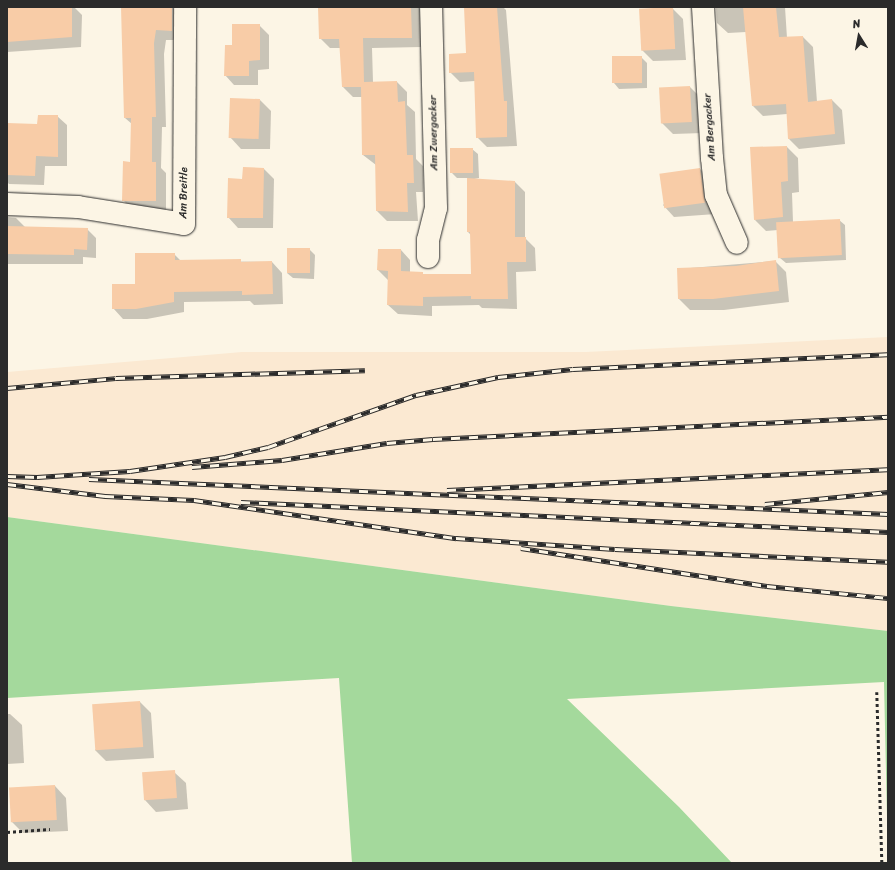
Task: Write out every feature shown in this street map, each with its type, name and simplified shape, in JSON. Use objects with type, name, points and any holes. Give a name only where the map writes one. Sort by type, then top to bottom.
[{"type":"street","name":"Am Breitle","points":[[7,204],[78,207],[184,224],[186,7]]},
{"type":"street","name":"Am Zwergacker","points":[[428,257],[428,240],[436,208],[431,7]]},
{"type":"street","name":"Am Bergacker","points":[[703,7],[712,158],[716,195],[737,243]]},
{"type":"path","points":[[877,692],[882,863]]},
{"type":"path","points":[[7,832],[50,829]]},
{"type":"shaded area","points":[[888,337],[888,631],[671,606],[7,517],[7,372],[242,352],[586,352]]},
{"type":"green space","points":[[7,517],[671,606],[888,631],[888,863],[884,682],[567,699],[679,807],[732,863],[352,863],[339,678],[7,698]]},
{"type":"building","points":[[7,7],[72,7],[72,37],[7,42]]},
{"type":"building","points":[[121,7],[172,7],[172,31],[156,30],[154,43],[156,117],[152,117],[152,162],[156,162],[156,201],[122,201],[123,161],[130,162],[131,118],[124,118]]},
{"type":"building","points":[[318,7],[411,7],[412,38],[363,38],[364,82],[397,81],[398,102],[405,101],[407,155],[413,155],[414,183],[407,183],[408,212],[376,211],[375,155],[362,155],[361,87],[342,87],[339,39],[319,39]]},
{"type":"building","points":[[464,7],[497,7],[504,101],[507,101],[507,137],[476,138],[474,72],[449,73],[449,54],[466,53]]},
{"type":"building","points":[[673,7],[675,49],[641,51],[639,9]]},
{"type":"building","points":[[743,7],[776,7],[779,37],[803,36],[808,102],[832,99],[835,134],[788,139],[786,104],[752,106]]},
{"type":"building","points":[[232,24],[260,24],[260,60],[249,61],[249,76],[224,76],[225,45],[232,45]]},
{"type":"building","points":[[612,56],[642,56],[642,83],[612,83]]},
{"type":"building","points":[[690,86],[692,122],[661,124],[659,88]]},
{"type":"building","points":[[230,98],[260,99],[259,139],[229,138]]},
{"type":"building","points":[[38,115],[58,115],[58,157],[36,156],[35,176],[7,175],[7,123],[37,124]]},
{"type":"building","points":[[787,146],[788,181],[781,182],[783,217],[754,220],[750,147]]},
{"type":"building","points":[[450,148],[473,148],[473,173],[450,173]]},
{"type":"building","points":[[243,167],[264,168],[263,218],[227,218],[228,178],[242,179]]},
{"type":"building","points":[[700,168],[705,203],[664,208],[659,174]]},
{"type":"building","points":[[467,178],[515,181],[515,237],[526,237],[526,262],[507,262],[508,299],[471,299],[471,296],[423,297],[423,306],[387,305],[388,271],[377,270],[378,249],[401,249],[401,271],[423,272],[423,274],[471,274],[470,232],[467,232]]},
{"type":"building","points":[[840,219],[842,255],[778,258],[776,222]]},
{"type":"building","points":[[7,226],[88,228],[87,250],[74,249],[74,255],[7,254]]},
{"type":"building","points":[[287,248],[310,248],[310,273],[287,273]]},
{"type":"building","points":[[135,253],[175,253],[175,260],[241,259],[241,262],[272,261],[273,294],[242,295],[242,291],[174,292],[174,302],[136,309],[112,309],[112,284],[135,284]]},
{"type":"building","points":[[776,260],[779,291],[713,299],[678,299],[677,268],[736,266]]},
{"type":"building","points":[[140,701],[143,747],[95,750],[92,704]]},
{"type":"building","points":[[175,770],[177,798],[144,800],[142,772]]},
{"type":"building","points":[[55,785],[57,820],[11,822],[9,787]]},
{"type":"railway","points":[[7,476],[37,477],[130,471],[225,457],[268,447],[416,395],[498,377],[573,369],[888,354]]},
{"type":"railway","points":[[7,388],[116,378],[365,370]]},
{"type":"railway","points":[[192,467],[282,460],[387,443],[433,439],[888,417]]},
{"type":"railway","points":[[447,490],[888,469]]},
{"type":"railway","points":[[89,479],[888,514]]},
{"type":"railway","points":[[7,484],[105,496],[194,500],[456,538],[615,549],[888,562]]},
{"type":"railway","points":[[765,504],[888,492]]},
{"type":"railway","points":[[241,502],[888,532]]},
{"type":"railway","points":[[521,548],[767,586],[888,598]]}]
